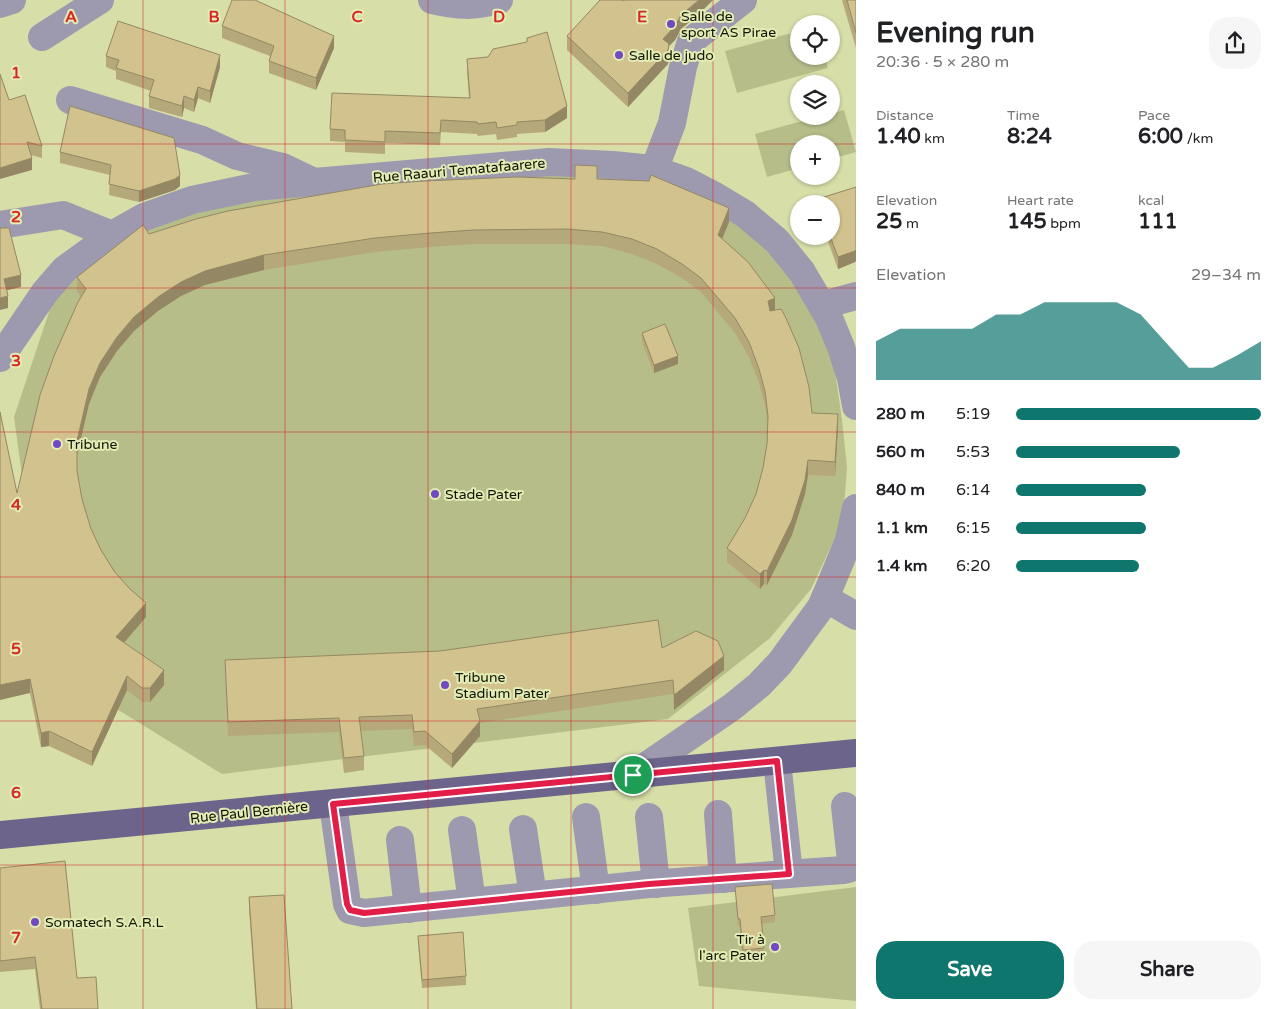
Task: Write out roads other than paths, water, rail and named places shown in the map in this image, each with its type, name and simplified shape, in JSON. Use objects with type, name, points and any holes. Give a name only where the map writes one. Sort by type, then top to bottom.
[{"type":"main road","name":"Rue Paul Bernière","points":[[0,836],[856,753]]},
{"type":"street","points":[[0,4],[12,0]]},
{"type":"street","points":[[42,38],[100,0]]},
{"type":"street","points":[[432,0],[453,5],[480,5],[499,0]]},
{"type":"street","points":[[654,170],[672,123],[690,41],[743,0]]},
{"type":"street","points":[[70,100],[202,140],[237,156],[283,167],[312,182]]},
{"type":"street","name":"Rue Raauri Tematafaarere","points":[[0,358],[45,292],[66,270],[112,235],[144,217],[192,200],[254,187],[549,162],[613,165],[654,170],[686,181],[745,214],[776,241],[802,272],[823,306],[841,346],[851,378],[856,406]]},
{"type":"street","points":[[0,225],[63,215],[112,235]]},
{"type":"street","points":[[823,306],[856,296]]},
{"type":"street","points":[[633,775],[732,707],[759,685],[780,663],[821,607],[843,557],[854,525]]},
{"type":"street","points":[[825,598],[856,616]]},
{"type":"street","points":[[777,761],[789,874]]},
{"type":"street","points":[[333,804],[347,904],[350,910],[364,913],[656,884],[848,869],[851,861],[845,806]]},
{"type":"street","points":[[718,814],[723,879]]},
{"type":"street","points":[[586,817],[596,890]]},
{"type":"street","points":[[649,817],[656,884]]},
{"type":"street","points":[[523,829],[533,896]]},
{"type":"street","points":[[462,830],[472,902]]},
{"type":"street","points":[[400,840],[408,909]]},
{"type":"place","name":"Salle de sport AS Pirae","points":[[671,24]]},
{"type":"place","name":"Salle de judo","points":[[619,55]]},
{"type":"place","name":"Tribune","points":[[57,444]]},
{"type":"place","name":"Stade Pater","points":[[435,494]]},
{"type":"place","name":"Tribune Stadium Pater","points":[[445,685]]},
{"type":"place","name":"Somatech S.A.R.L","points":[[35,922]]},
{"type":"place","name":"Tir à l'arc Pater","points":[[775,947]]}]
